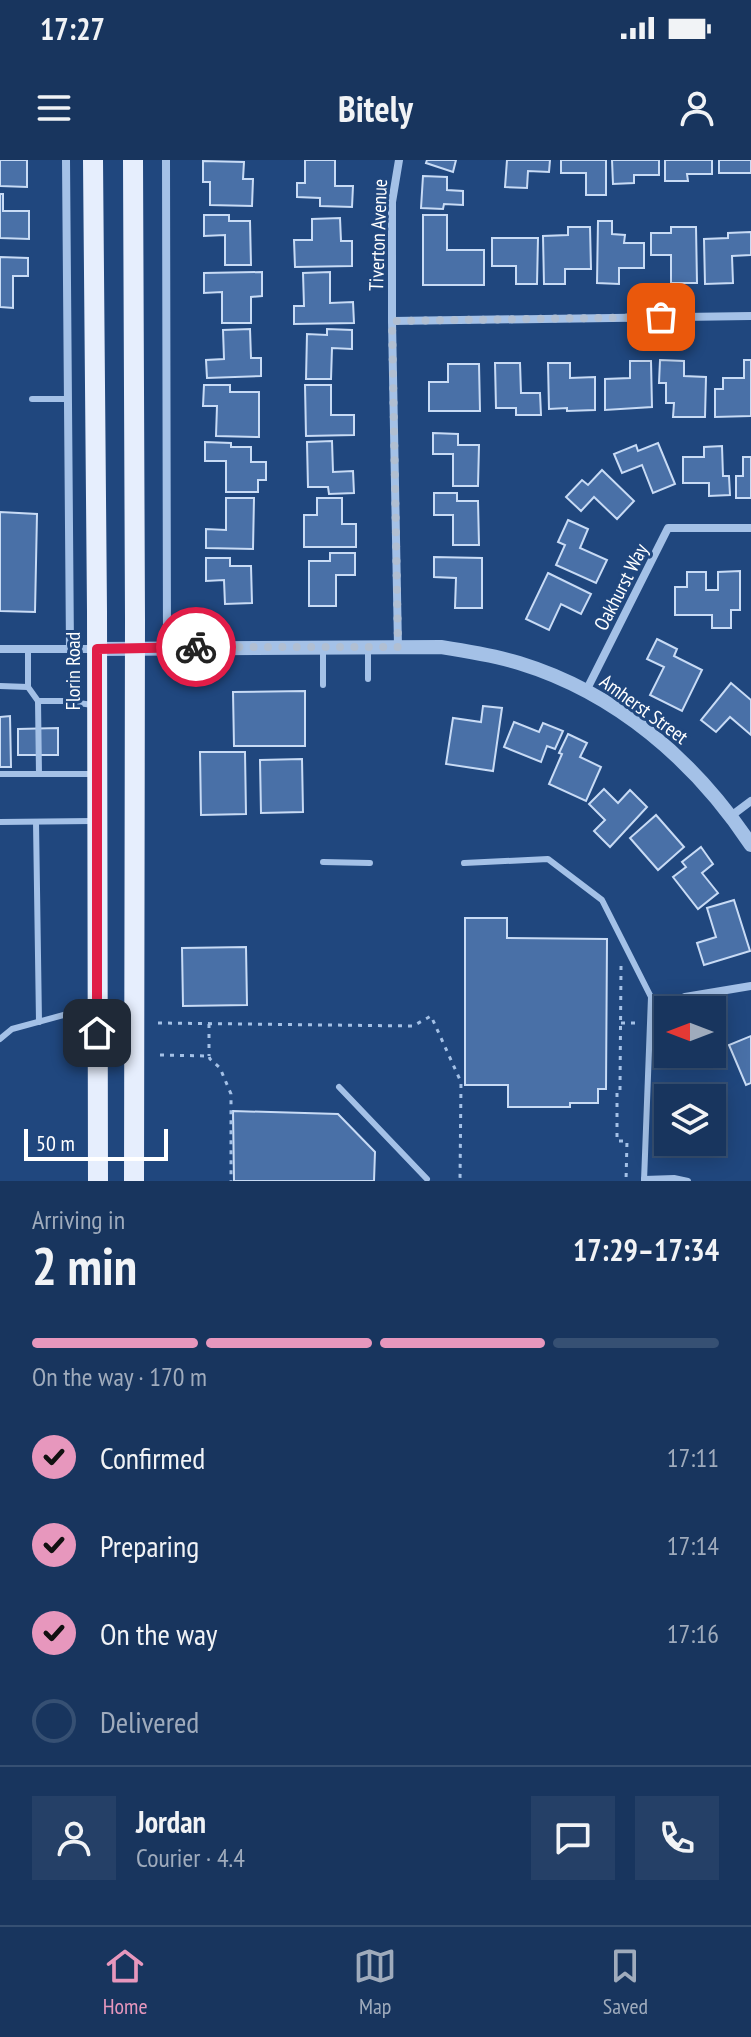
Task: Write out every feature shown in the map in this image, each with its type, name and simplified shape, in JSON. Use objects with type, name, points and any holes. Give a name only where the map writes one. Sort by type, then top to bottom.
[{"type":"main road","name":"Florin Road","points":[[93,160],[98,1181]]},
{"type":"main road","points":[[133,160],[134,1181]]},
{"type":"street","name":"Florin Road","points":[[66,160],[70,649]]},
{"type":"street","points":[[166,160],[167,647]]},
{"type":"street","name":"Tiverton Avenue","points":[[398,647],[392,202],[399,160]]},
{"type":"street","points":[[392,321],[751,316]]},
{"type":"street","name":"Oakhurst Way","points":[[586,691],[668,528],[751,528]]},
{"type":"street","name":"Amherst Street","points":[[0,649],[368,646],[441,647],[485,654],[521,664],[586,691],[649,731],[709,788],[751,845]]},
{"type":"street","points":[[731,816],[751,801]]},
{"type":"street","points":[[691,996],[751,986]]},
{"type":"lane","points":[[32,399],[67,399]]},
{"type":"lane","points":[[323,646],[323,685]]},
{"type":"lane","points":[[368,646],[368,679]]},
{"type":"lane","points":[[28,649],[28,687],[38,701],[39,774]]},
{"type":"lane","points":[[0,686],[28,687]]},
{"type":"lane","points":[[38,701],[97,705]]},
{"type":"lane","points":[[0,774],[97,774]]},
{"type":"lane","points":[[0,822],[97,821]]},
{"type":"lane","points":[[36,822],[39,1022]]},
{"type":"lane","points":[[464,863],[548,859],[602,900],[651,997],[644,1180],[674,1178],[688,1181]]},
{"type":"lane","points":[[323,862],[370,863]]},
{"type":"lane","points":[[0,1039],[12,1029],[97,1006]]},
{"type":"lane","points":[[339,1087],[427,1179]]},
{"type":"path","points":[[621,967],[617,1141],[627,1141],[626,1181]]},
{"type":"path","points":[[158,1023],[413,1026],[431,1016],[461,1082],[460,1181]]},
{"type":"path","points":[[209,1024],[209,1056],[220,1068],[231,1094],[231,1181]]},
{"type":"path","points":[[160,1055],[209,1056]]},
{"type":"building","points":[[0,160],[27,160],[27,187],[0,186]]},
{"type":"building","points":[[305,160],[335,160],[335,186],[353,186],[352,207],[320,206],[320,198],[297,197],[297,183],[305,183]]},
{"type":"building","points":[[427,160],[456,160],[453,172],[426,163]]},
{"type":"building","points":[[507,160],[550,160],[549,172],[528,171],[527,188],[505,187]]},
{"type":"building","points":[[561,160],[606,160],[606,195],[586,195],[586,173],[561,173]]},
{"type":"building","points":[[612,160],[659,160],[659,175],[634,175],[634,183],[613,184]]},
{"type":"building","points":[[665,160],[712,160],[712,174],[687,174],[688,181],[665,181]]},
{"type":"building","points":[[719,160],[751,160],[751,173],[719,173]]},
{"type":"building","points":[[203,161],[244,162],[243,179],[253,179],[252,206],[210,205],[210,182],[203,182]]},
{"type":"building","points":[[423,176],[447,177],[447,190],[463,191],[463,205],[444,204],[443,209],[421,208]]},
{"type":"building","points":[[0,194],[3,194],[3,211],[29,211],[29,239],[0,238]]},
{"type":"building","points":[[204,215],[229,215],[229,221],[250,221],[251,265],[225,265],[225,235],[204,236]]},
{"type":"building","points":[[423,215],[447,215],[447,250],[484,250],[484,285],[423,285]]},
{"type":"building","points":[[340,218],[341,241],[352,241],[352,266],[295,267],[294,240],[312,240],[312,219]]},
{"type":"building","points":[[598,221],[612,221],[612,234],[625,235],[624,243],[644,243],[644,268],[619,268],[619,284],[597,283]]},
{"type":"building","points":[[568,227],[590,227],[591,269],[565,269],[565,284],[544,284],[543,236],[568,235]]},
{"type":"building","points":[[671,227],[696,227],[697,283],[671,283],[671,255],[651,255],[651,233],[671,233]]},
{"type":"building","points":[[751,232],[751,255],[732,256],[733,283],[705,284],[704,239],[728,238],[728,233]]},
{"type":"building","points":[[492,238],[538,238],[537,284],[516,284],[516,266],[492,266]]},
{"type":"building","points":[[0,257],[28,258],[28,276],[13,276],[13,308],[0,307]]},
{"type":"building","points":[[262,272],[262,296],[251,297],[251,323],[222,323],[222,292],[204,293],[204,273]]},
{"type":"building","points":[[330,272],[330,303],[353,302],[354,323],[294,324],[294,306],[304,306],[303,273]]},
{"type":"building","points":[[250,329],[251,358],[261,358],[261,376],[207,378],[206,360],[224,359],[223,330]]},
{"type":"building","points":[[327,329],[352,330],[352,349],[332,348],[331,379],[306,379],[307,334],[327,335]]},
{"type":"building","points":[[660,360],[684,361],[684,376],[706,377],[705,417],[673,417],[674,403],[666,403],[666,383],[659,383]]},
{"type":"building","points":[[744,360],[751,360],[751,416],[715,417],[715,389],[723,389],[723,378],[744,378]]},
{"type":"building","points":[[630,361],[651,361],[652,407],[605,410],[605,379],[630,378]]},
{"type":"building","points":[[495,363],[520,363],[521,393],[540,393],[541,415],[516,415],[516,408],[496,408]]},
{"type":"building","points":[[548,363],[570,363],[570,378],[595,377],[595,410],[549,409]]},
{"type":"building","points":[[448,364],[479,364],[480,411],[429,411],[429,382],[448,382]]},
{"type":"building","points":[[204,385],[230,385],[230,392],[259,392],[259,437],[216,436],[217,406],[203,406]]},
{"type":"building","points":[[305,385],[331,385],[331,415],[354,415],[354,435],[306,436]]},
{"type":"building","points":[[433,433],[458,434],[458,445],[479,445],[478,486],[453,486],[453,454],[433,454]]},
{"type":"building","points":[[332,441],[333,472],[353,471],[354,493],[329,494],[328,487],[308,487],[307,442]]},
{"type":"building","points":[[205,442],[251,447],[251,462],[266,462],[266,480],[258,480],[258,492],[226,492],[226,461],[205,461]]},
{"type":"building","points":[[658,443],[675,484],[653,493],[642,465],[622,473],[614,454],[636,445],[638,451]]},
{"type":"building","points":[[722,446],[723,476],[729,476],[730,495],[709,496],[709,483],[683,483],[683,457],[704,457],[704,447]]},
{"type":"building","points":[[743,457],[751,457],[751,498],[736,498],[736,476],[743,476]]},
{"type":"building","points":[[602,470],[634,501],[617,519],[594,497],[581,511],[566,497],[582,480],[588,485]]},
{"type":"building","points":[[434,493],[457,493],[457,501],[478,501],[479,545],[453,545],[453,515],[434,515]]},
{"type":"building","points":[[226,498],[254,498],[253,549],[206,548],[206,529],[226,530]]},
{"type":"building","points":[[317,498],[342,498],[342,524],[356,524],[356,547],[304,547],[304,515],[317,515]]},
{"type":"building","points":[[0,512],[37,514],[35,612],[0,611]]},
{"type":"building","points":[[568,520],[588,529],[580,548],[607,560],[596,583],[556,565],[565,545],[558,542]]},
{"type":"building","points":[[330,553],[355,553],[355,575],[336,575],[336,606],[309,606],[309,561],[330,561]]},
{"type":"building","points":[[434,557],[482,558],[482,608],[455,608],[456,578],[434,577]]},
{"type":"building","points":[[206,558],[230,558],[230,566],[251,566],[252,603],[225,604],[224,580],[206,581]]},
{"type":"building","points":[[740,571],[740,610],[731,610],[731,628],[712,628],[712,615],[675,615],[675,587],[687,587],[687,572],[706,572],[706,590],[718,590],[718,572]]},
{"type":"building","points":[[548,573],[591,594],[581,614],[561,604],[549,630],[526,619]]},
{"type":"building","points":[[657,639],[677,649],[674,656],[702,670],[682,711],[650,695],[664,667],[647,659]]},
{"type":"building","points":[[731,683],[751,700],[751,735],[730,717],[716,732],[701,720]]},
{"type":"building","points":[[305,691],[305,746],[234,746],[233,692]]},
{"type":"building","points":[[483,706],[502,708],[493,771],[446,764],[453,718],[481,722]]},
{"type":"building","points":[[10,716],[11,767],[0,767],[0,717]]},
{"type":"building","points":[[514,722],[539,732],[543,723],[563,731],[555,749],[547,746],[541,762],[504,747]]},
{"type":"building","points":[[58,728],[58,755],[18,755],[18,729]]},
{"type":"building","points":[[568,734],[587,743],[580,757],[601,767],[586,801],[549,784]]},
{"type":"building","points":[[200,752],[245,752],[246,814],[201,815]]},
{"type":"building","points":[[302,759],[303,812],[261,813],[260,760]]},
{"type":"building","points":[[604,789],[618,803],[630,790],[647,807],[610,847],[594,831],[605,820],[589,804]]},
{"type":"building","points":[[656,815],[684,847],[658,870],[630,838]]},
{"type":"building","points":[[701,847],[713,864],[702,873],[718,893],[698,909],[673,877],[686,867],[682,862]]},
{"type":"building","points":[[734,900],[750,951],[704,965],[697,943],[716,937],[707,908]]},
{"type":"building","points":[[465,918],[507,918],[507,938],[607,939],[606,1089],[598,1089],[598,1103],[570,1103],[570,1107],[508,1107],[508,1085],[465,1085]]},
{"type":"building","points":[[246,947],[247,1005],[183,1006],[182,948]]},
{"type":"building","points":[[751,1036],[751,1083],[746,1085],[729,1045]]},
{"type":"building","points":[[233,1111],[338,1114],[375,1152],[374,1181],[234,1181]]},
{"type":"way so far","points":[[196,647],[398,647],[392,321],[661,317]]},
{"type":"route","points":[[97,1033],[97,649],[196,647]]}]
